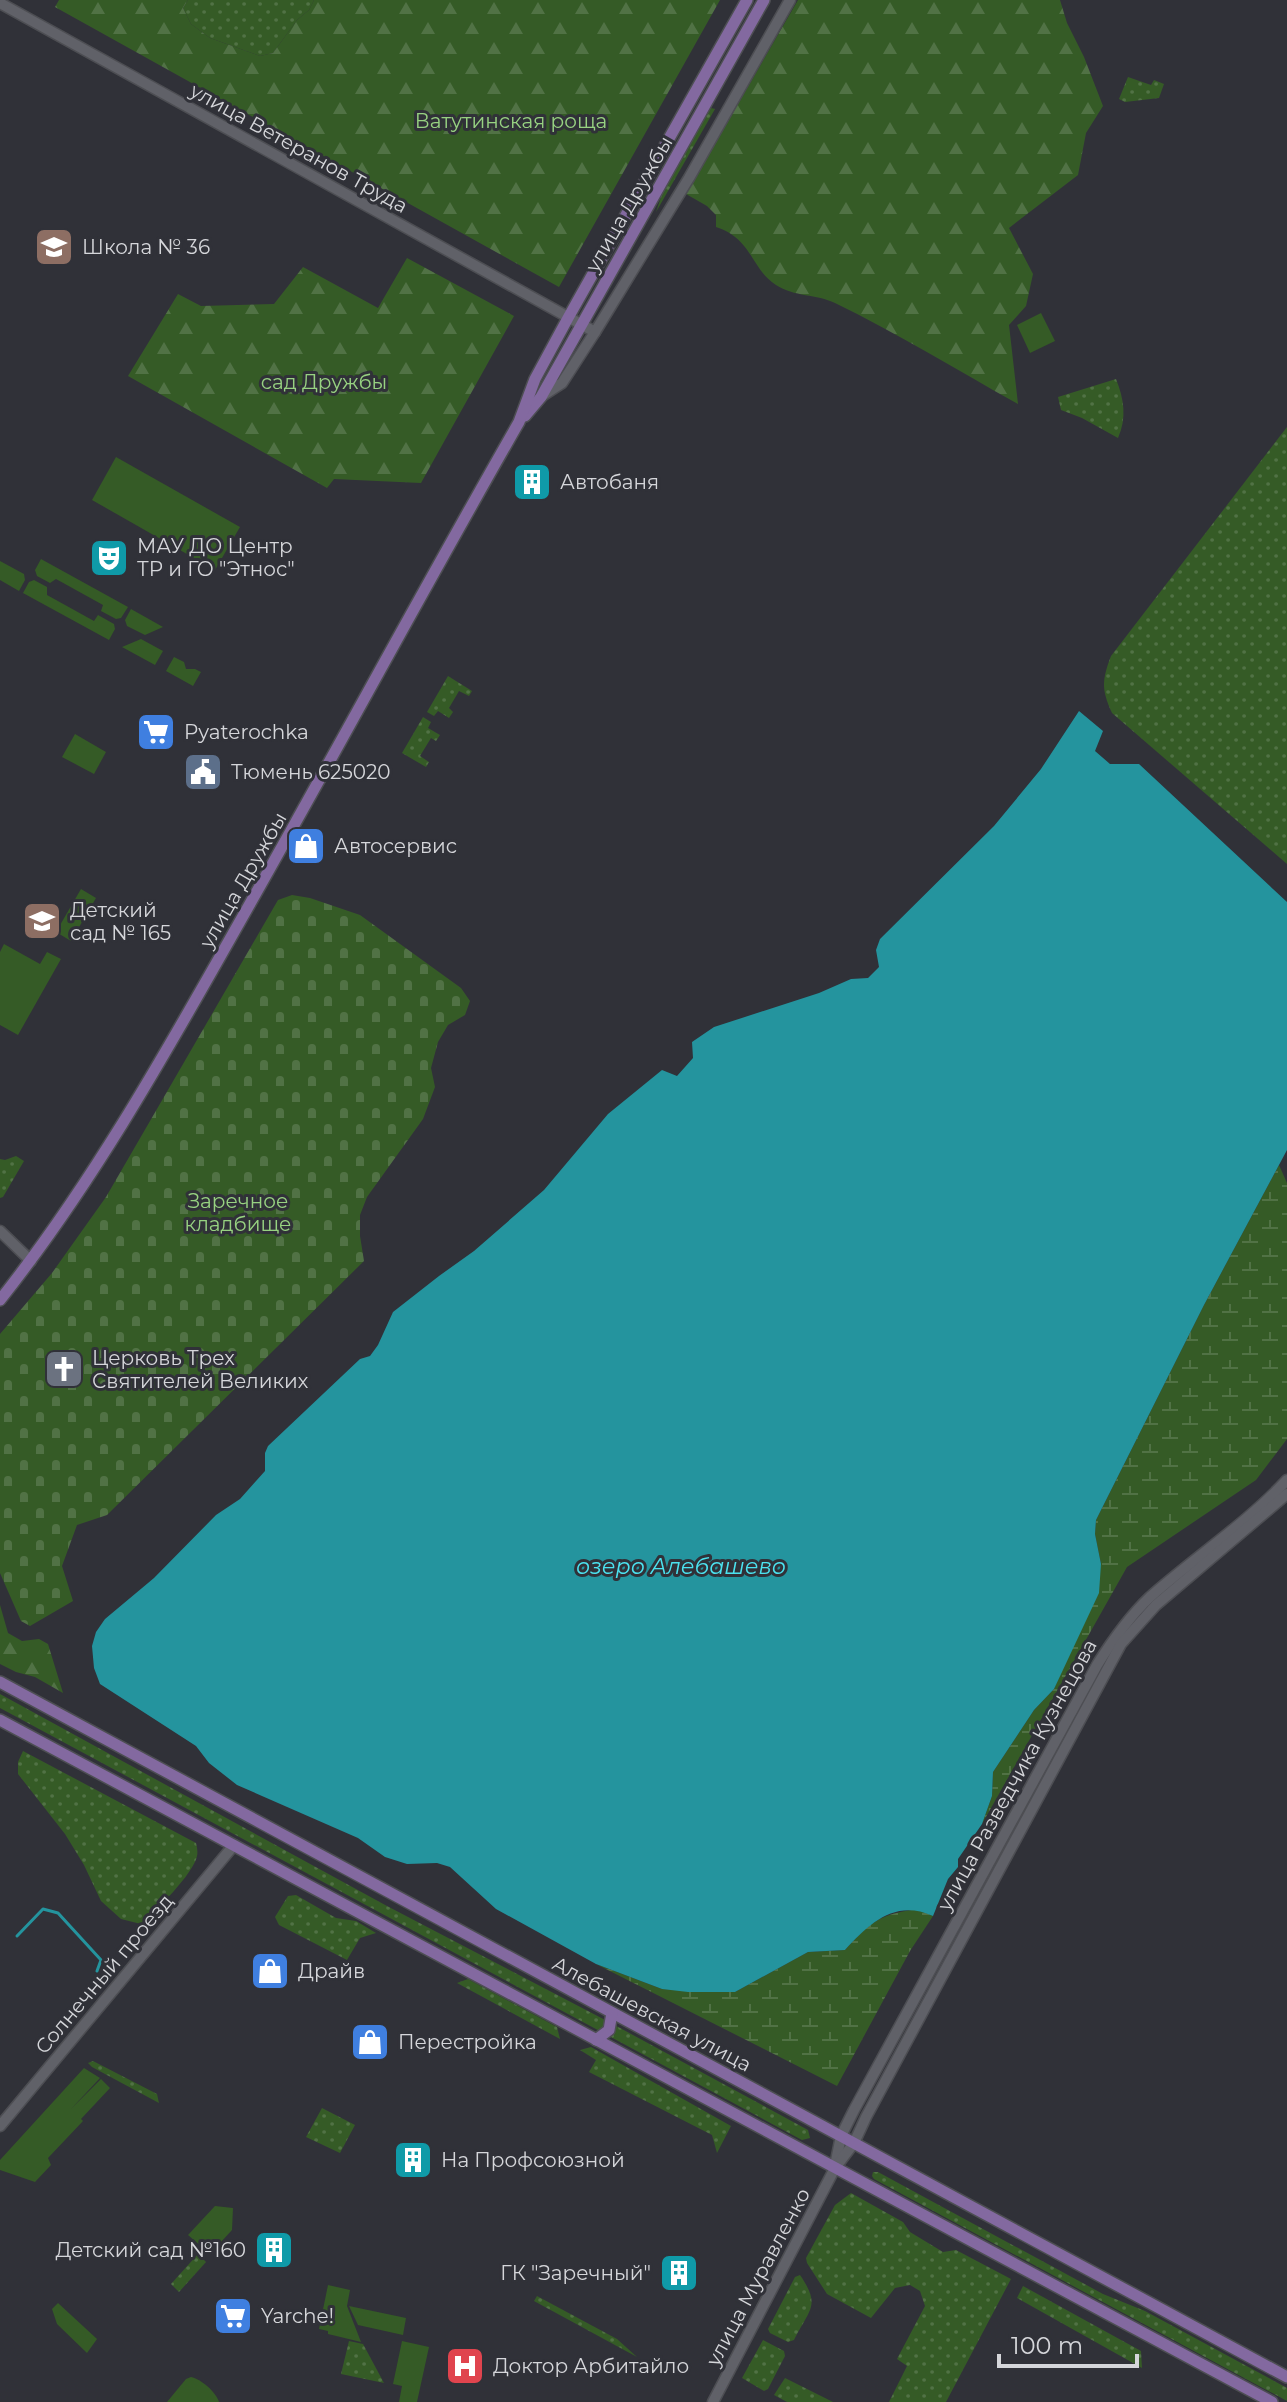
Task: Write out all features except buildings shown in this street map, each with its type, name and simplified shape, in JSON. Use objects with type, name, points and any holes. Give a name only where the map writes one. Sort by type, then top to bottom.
[{"type":"main road","name":"улица Дружбы","points":[[0,1300],[86,1182],[166,1052],[519,422],[535,379],[747,0]]},
{"type":"main road","name":"улица Дружбы","points":[[519,422],[541,397],[764,0]]},
{"type":"main road","points":[[541,397],[562,383],[595,332],[689,178],[790,0]]},
{"type":"main road","name":"улица Ветеранов Труда","points":[[0,3],[595,332]]},
{"type":"main road","points":[[0,1231],[31,1261]]},
{"type":"main road","name":"улица Разведчика Кузнецова","points":[[835,2168],[841,2136],[1114,1638],[1150,1598],[1287,1480]]},
{"type":"main road","name":"улица Разведчика Кузнецова","points":[[835,2168],[854,2143],[1121,1644],[1156,1605],[1287,1494]]},
{"type":"main road","name":"Алебашевская улица","points":[[0,1682],[1287,2377]]},
{"type":"main road","points":[[0,1720],[1272,2402]]},
{"type":"main road","name":"Солнечный проезд","points":[[0,2126],[234,1845]]},
{"type":"main road","points":[[596,2040],[609,2030],[612,2013]]},
{"type":"main road","name":"улица Муравленко","points":[[713,2402],[835,2168]]},
{"type":"green space","name":"Ватутинская роща","points":[[59,0],[188,0],[183,8],[191,24],[210,38],[260,56],[273,53],[314,0],[720,0],[559,287],[55,7]]},
{"type":"green space","points":[[188,0],[314,0],[273,53],[260,56],[210,38],[191,24],[183,8]]},
{"type":"green space","points":[[798,0],[1060,0],[1103,106],[1086,133],[1078,175],[1009,228],[1033,274],[1026,306],[1009,325],[1018,404],[835,303],[790,292],[776,285],[737,239],[716,227],[716,215],[686,194]]},
{"type":"green space","points":[[1128,77],[1151,85],[1154,80],[1164,84],[1159,98],[1125,102],[1119,99]]},
{"type":"green space","points":[[711,108],[715,109],[656,212],[663,191]]},
{"type":"green space","name":"сад Дружбы","points":[[407,258],[514,316],[421,483],[334,479],[327,488],[128,376],[178,294],[201,306],[274,304],[303,267],[378,308]]},
{"type":"green space","points":[[1041,313],[1055,341],[1030,353],[1017,325]]},
{"type":"green space","points":[[1116,379],[1123,408],[1123,423],[1118,438],[1061,410],[1058,397]]},
{"type":"green space","points":[[1287,427],[1287,864],[1112,713],[1104,684],[1111,656]]},
{"type":"green space","points":[[116,457],[240,527],[215,570],[92,500]]},
{"type":"green space","points":[[41,559],[128,607],[121,618],[116,619],[101,611],[103,605],[56,579],[50,583],[37,576],[35,570]]},
{"type":"green space","points":[[0,561],[24,574],[25,580],[19,591],[0,580]]},
{"type":"green space","points":[[34,580],[47,587],[47,595],[94,621],[98,615],[114,624],[115,629],[109,640],[23,593],[29,582]]},
{"type":"green space","points":[[131,609],[163,627],[145,635],[127,626],[125,620]]},
{"type":"green space","points":[[141,639],[163,651],[155,665],[122,647]]},
{"type":"green space","points":[[174,657],[184,662],[186,669],[201,672],[193,686],[166,671]]},
{"type":"green space","points":[[448,676],[472,691],[469,696],[459,691],[449,708],[453,712],[449,718],[438,711],[434,716],[427,712]]},
{"type":"green space","points":[[423,717],[431,722],[428,728],[440,735],[436,741],[431,738],[420,756],[429,762],[426,767],[402,753]]},
{"type":"green space","points":[[75,734],[106,752],[94,774],[62,757]]},
{"type":"green space","points":[[81,889],[96,898],[71,941],[56,932]]},
{"type":"green space","name":"Заречное кладбище","points":[[292,895],[360,915],[461,988],[470,1001],[465,1015],[448,1025],[438,1042],[431,1068],[435,1087],[423,1119],[367,1197],[360,1215],[364,1261],[107,1515],[77,1525],[62,1566],[73,1601],[30,1626],[21,1621],[0,1573],[0,1334],[52,1273],[106,1197],[278,900]]},
{"type":"green space","points":[[4,944],[40,964],[47,952],[61,959],[18,1035],[0,1025],[0,952]]},
{"type":"green space","points":[[16,1156],[24,1161],[0,1198],[0,1159]]},
{"type":"green space","points":[[1279,1165],[1287,1183],[1287,1439],[1256,1480],[1127,1567],[982,1824],[992,1796],[993,1772],[1034,1710],[1054,1689],[1063,1667],[1101,1564],[1095,1534],[1096,1520],[1204,1305]]},
{"type":"green space","points":[[0,1605],[8,1633],[22,1641],[39,1639],[48,1644],[63,1693],[35,1677],[0,1664]]},
{"type":"green space","points":[[0,1694],[387,1906],[808,2130],[810,2138],[802,2140],[0,1708]]},
{"type":"green space","points":[[23,1751],[196,1843],[197,1856],[189,1872],[141,1924],[121,1919],[101,1901],[65,1834],[18,1774],[18,1762]]},
{"type":"green space","points":[[296,1895],[336,1918],[356,1921],[376,1933],[360,1938],[347,1960],[279,1925],[275,1917],[288,1896]]},
{"type":"green space","points":[[917,1909],[933,1916],[910,1951],[837,2086],[596,1964],[662,1989],[735,1992],[808,1952],[845,1950],[876,1921]]},
{"type":"green space","points":[[468,1979],[557,2027],[560,2039],[457,1983]]},
{"type":"green space","points":[[591,2047],[731,2126],[717,2153],[712,2135],[589,2072],[596,2060],[580,2050]]},
{"type":"green space","points":[[93,2061],[157,2094],[159,2103],[92,2067],[88,2063]]},
{"type":"green space","points":[[84,2068],[100,2078],[71,2109],[101,2079],[110,2088],[48,2158],[51,2165],[35,2182],[0,2170],[0,2160]]},
{"type":"green space","points":[[322,2108],[355,2125],[340,2153],[306,2137]]},
{"type":"green space","points":[[873,2172],[1103,2294],[1145,2311],[1287,2388],[1287,2401],[874,2179]]},
{"type":"green space","points":[[851,2193],[903,2222],[910,2232],[943,2252],[956,2250],[1011,2279],[946,2402],[889,2402],[907,2366],[897,2359],[925,2306],[920,2291],[910,2285],[895,2288],[871,2318],[827,2294],[807,2263],[806,2258],[835,2205]]},
{"type":"green space","points":[[215,2206],[233,2208],[232,2230],[210,2254],[188,2235]]},
{"type":"green space","points":[[198,2254],[206,2262],[179,2292],[171,2284]]},
{"type":"green space","points":[[800,2275],[810,2294],[811,2307],[794,2340],[788,2342],[768,2329],[795,2277]]},
{"type":"green space","points":[[328,2285],[350,2290],[347,2306],[361,2342],[319,2329]]},
{"type":"green space","points":[[1023,2286],[1141,2351],[1142,2368],[1017,2298]]},
{"type":"green space","points":[[537,2296],[617,2339],[637,2357],[534,2301]]},
{"type":"green space","points":[[58,2303],[97,2339],[87,2353],[57,2324],[52,2309]]},
{"type":"green space","points":[[349,2306],[406,2318],[403,2335],[358,2325]]},
{"type":"green space","points":[[763,2340],[784,2351],[785,2356],[768,2389],[764,2391],[742,2378]]},
{"type":"green space","points":[[349,2341],[363,2344],[384,2383],[341,2374]]},
{"type":"green space","points":[[402,2341],[429,2347],[417,2402],[399,2402],[402,2386],[393,2384]]},
{"type":"green space","points":[[191,2377],[208,2386],[219,2402],[167,2402]]},
{"type":"green space","points":[[785,2378],[833,2402],[787,2402],[774,2395]]},
{"type":"water","name":"озеро Алебашево","points":[[1079,711],[1103,731],[1095,751],[1110,764],[1139,764],[1287,902],[1287,1150],[1204,1305],[1096,1520],[1095,1534],[1101,1564],[1099,1593],[1054,1689],[1034,1710],[993,1772],[992,1796],[982,1824],[958,1859],[958,1867],[948,1879],[933,1916],[907,1910],[884,1916],[845,1950],[808,1952],[735,1992],[662,1989],[596,1964],[496,1909],[450,1867],[437,1863],[407,1864],[385,1857],[358,1838],[237,1785],[209,1763],[196,1746],[100,1684],[94,1668],[92,1646],[96,1632],[105,1619],[154,1578],[216,1515],[240,1499],[265,1471],[268,1446],[360,1359],[370,1356],[393,1312],[474,1251],[544,1190],[608,1114],[662,1070],[677,1076],[693,1058],[692,1042],[714,1027],[819,993],[851,979],[868,978],[879,967],[876,950],[880,939],[994,826],[1041,769]]},
{"type":"waterway","points":[[17,1936],[43,1909],[58,1913],[101,1960],[97,1971]]},
{"type":"place","name":"Школа № 36","points":[[54,247]]},
{"type":"place","name":"Автобаня","points":[[532,482]]},
{"type":"place","name":"МАУ ДО Центр ТР и ГО \"Этнос\"","points":[[109,558]]},
{"type":"place","name":"Pyaterochka","points":[[156,732]]},
{"type":"place","name":"Тюмень 625020","points":[[203,772]]},
{"type":"place","name":"Автосервис","points":[[306,846]]},
{"type":"place","name":"Детский сад № 165","points":[[42,921]]},
{"type":"place","name":"Церковь Трех Святителей Великих","points":[[64,1369]]},
{"type":"place","name":"Драйв","points":[[270,1971]]},
{"type":"place","name":"Перестройка","points":[[370,2042]]},
{"type":"place","name":"На Профсоюзной","points":[[413,2160]]},
{"type":"place","name":"Детский сад №160","points":[[274,2250]]},
{"type":"place","name":"ГК \"Заречный\"","points":[[679,2273]]},
{"type":"place","name":"Yarche!","points":[[233,2316]]},
{"type":"place","name":"Доктор Арбитайло","points":[[465,2366]]}]
